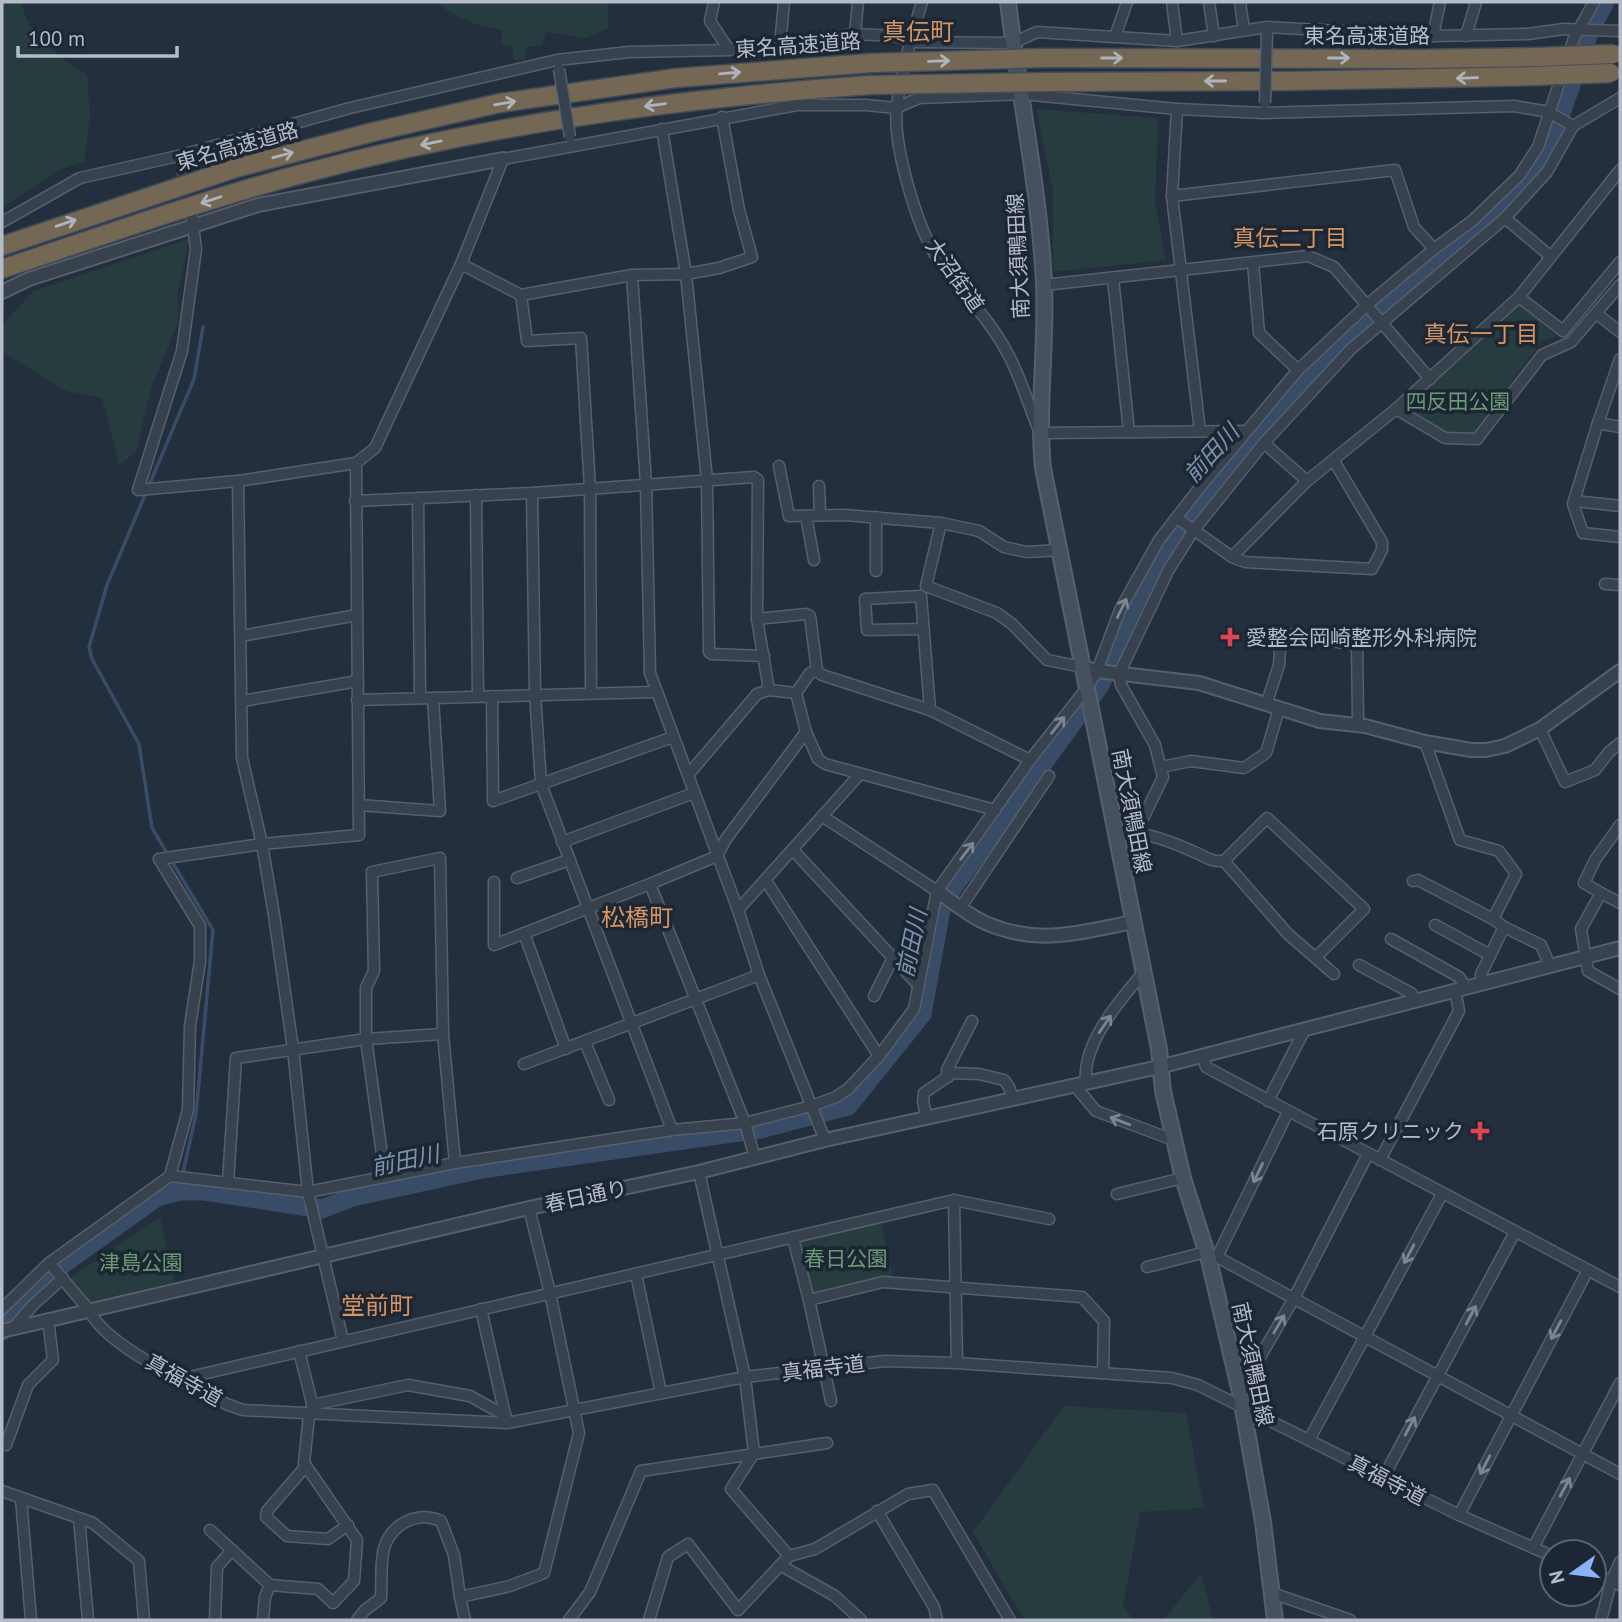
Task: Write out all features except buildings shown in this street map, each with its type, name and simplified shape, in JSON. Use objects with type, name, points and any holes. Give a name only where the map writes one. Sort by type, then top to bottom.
[{"type":"highway","name":"東名高速道路","points":[[2,246],[236,168],[373,132],[500,103],[676,78],[871,62],[1044,58],[1537,57],[1617,54]]},
{"type":"highway","points":[[2,269],[218,198],[305,173],[435,142],[590,114],[679,102],[870,85],[1286,81],[1616,72]]},
{"type":"main road","name":"南大須鴨田線","points":[[1007,2],[1038,202],[1044,285],[1040,433],[1043,468],[1159,1049],[1159,1067],[1184,1178],[1211,1256],[1241,1399],[1263,1522],[1275,1620]]},
{"type":"street","points":[[714,2],[710,21],[729,50]]},
{"type":"street","points":[[780,45],[783,2]]},
{"type":"street","points":[[855,34],[858,2]]},
{"type":"street","points":[[911,42],[922,2]]},
{"type":"street","points":[[1115,37],[1127,2]]},
{"type":"street","points":[[1172,2],[1177,41]]},
{"type":"street","points":[[1209,2],[1214,36]]},
{"type":"street","points":[[1240,2],[1244,30]]},
{"type":"street","points":[[1433,36],[1440,2]]},
{"type":"street","points":[[1466,36],[1476,2]]},
{"type":"street","points":[[170,1176],[309,1192],[455,1163],[673,1130],[745,1123],[811,1106],[836,1097],[848,1089],[879,1056],[914,1009],[937,891],[1030,760],[1086,689],[1097,671],[1120,610],[1159,540],[1298,370],[1367,305],[1434,249],[1472,222],[1519,176],[1538,147],[1574,38],[1594,2]]},
{"type":"street","points":[[2,222],[80,178],[177,156],[350,108],[629,52],[729,50],[855,34],[895,36],[911,42],[1013,43],[1037,32],[1177,41],[1244,30],[1433,36],[1620,31]]},
{"type":"street","points":[[1264,108],[1267,30]]},
{"type":"street","name":"大沼街道","points":[[911,42],[896,108],[900,149],[918,217],[937,257],[977,306],[1008,354],[1040,433]]},
{"type":"street","points":[[558,65],[570,142]]},
{"type":"street","points":[[2,292],[29,279],[192,223],[258,205],[503,159],[570,142],[797,105],[896,108],[919,97],[1022,94],[1177,109],[1514,106],[1549,112],[1573,126]]},
{"type":"street","points":[[1137,831],[1163,777],[1155,745],[1121,685],[1119,674],[1168,571],[1194,531],[1264,443],[1351,349],[1505,218],[1547,172],[1573,126],[1620,100]]},
{"type":"street","points":[[1177,109],[1172,196],[1200,431]]},
{"type":"street","points":[[461,264],[521,295],[632,275],[686,274],[719,268],[752,257],[739,210],[722,117]]},
{"type":"street","points":[[662,129],[686,274],[706,480],[709,652],[764,656]]},
{"type":"street","points":[[177,156],[180,168]]},
{"type":"street","points":[[192,223],[195,249],[181,351],[138,490],[238,481],[356,463],[375,448],[461,264],[503,159]]},
{"type":"street","points":[[1172,196],[1395,170],[1414,227],[1434,249]]},
{"type":"street","points":[[1232,557],[1307,481],[1396,409],[1519,297],[1620,170]]},
{"type":"street","points":[[1505,218],[1550,256]]},
{"type":"street","points":[[1472,222],[1484,237]]},
{"type":"street","points":[[1044,285],[1308,256],[1334,267],[1430,379]]},
{"type":"street","points":[[1519,297],[1563,331],[1620,262]]},
{"type":"street","points":[[1253,263],[1259,333],[1298,370]]},
{"type":"street","points":[[632,275],[646,484],[650,673],[738,910],[759,975],[825,1140]]},
{"type":"street","points":[[1114,278],[1129,432]]},
{"type":"street","points":[[1396,409],[1446,438],[1477,439],[1542,355],[1572,342],[1620,285]]},
{"type":"street","points":[[521,295],[527,341],[581,338],[590,488],[591,693]]},
{"type":"street","points":[[1597,314],[1620,332]]},
{"type":"street","points":[[1620,359],[1573,505],[1583,533],[1620,537]]},
{"type":"street","points":[[1598,423],[1620,428]]},
{"type":"street","points":[[1040,433],[1246,431]]},
{"type":"street","points":[[1264,443],[1307,481]]},
{"type":"street","points":[[1177,518],[1232,557],[1245,562],[1372,569],[1382,550],[1382,542],[1334,461]]},
{"type":"street","points":[[2,1309],[49,1263],[170,1176],[188,1110],[190,1026],[200,961],[200,926],[159,859],[359,835],[356,463]]},
{"type":"street","points":[[779,466],[789,516],[876,517],[941,523],[979,531],[1004,547],[1027,552],[1059,550]]},
{"type":"street","points":[[355,500],[532,493],[754,477],[758,480],[757,619],[769,690]]},
{"type":"street","points":[[238,481],[242,758],[262,845],[293,1049],[309,1192],[343,1341]]},
{"type":"street","points":[[819,486],[820,516]]},
{"type":"street","points":[[532,493],[535,694],[541,784],[673,1130]]},
{"type":"street","points":[[475,495],[478,696]]},
{"type":"street","points":[[418,498],[421,698]]},
{"type":"street","points":[[1574,500],[1620,506]]},
{"type":"street","points":[[806,516],[814,560]]},
{"type":"street","points":[[876,517],[876,571]]},
{"type":"street","points":[[941,523],[926,586],[997,613],[1012,624],[1047,660],[1097,671],[1199,683],[1320,721],[1356,725],[1425,742],[1486,750],[1505,746],[1540,729],[1620,671]]},
{"type":"street","points":[[1605,584],[1620,585]]},
{"type":"street","points":[[922,629],[867,630],[865,599],[922,596],[922,629],[930,710]]},
{"type":"street","points":[[757,619],[806,614],[810,616],[817,671],[822,675],[930,710],[1030,760]]},
{"type":"street","points":[[241,636],[357,615]]},
{"type":"street","points":[[1161,767],[1191,761],[1244,768],[1266,752],[1281,633],[1357,645],[1356,725]]},
{"type":"street","points":[[817,671],[810,673],[796,693],[806,732],[818,759],[825,764],[995,810]]},
{"type":"street","points":[[243,701],[358,681]]},
{"type":"street","points":[[688,775],[757,694],[769,690],[796,693]]},
{"type":"street","points":[[357,700],[655,692]]},
{"type":"street","points":[[492,696],[493,801],[673,737]]},
{"type":"street","points":[[359,805],[440,811],[433,698]]},
{"type":"street","points":[[1540,729],[1565,782],[1595,770],[1620,743]]},
{"type":"street","points":[[494,882],[494,945],[716,856],[806,732]]},
{"type":"street","points":[[1425,742],[1460,840],[1499,850],[1516,874],[1493,919]]},
{"type":"street","points":[[738,910],[860,774]]},
{"type":"street","points":[[957,904],[1049,776]]},
{"type":"street","points":[[562,842],[694,793]]},
{"type":"street","points":[[822,816],[986,924],[1021,935],[1057,937],[1133,922]]},
{"type":"street","points":[[1115,831],[1137,831],[1194,851],[1212,862],[1224,861],[1267,818],[1364,909],[1316,957]]},
{"type":"street","points":[[1620,825],[1595,860],[1584,883],[1620,903]]},
{"type":"street","points":[[793,850],[919,986]]},
{"type":"street","points":[[385,1176],[366,1039],[366,988],[374,971],[372,872],[440,858],[443,1034],[455,1163]]},
{"type":"street","points":[[517,878],[569,860]]},
{"type":"street","points":[[1224,861],[1288,934],[1334,974]]},
{"type":"street","points":[[1413,881],[1418,880],[1541,945],[1550,966]]},
{"type":"street","points":[[766,881],[879,1056]]},
{"type":"street","points":[[650,884],[745,1123],[755,1158]]},
{"type":"street","points":[[1601,892],[1581,929],[1587,957],[1585,964],[1588,971],[1620,989]]},
{"type":"street","points":[[1434,925],[1490,955]]},
{"type":"street","points":[[1482,983],[1481,974],[1504,927]]},
{"type":"street","points":[[524,933],[566,1049]]},
{"type":"street","points":[[1380,1160],[1459,1012],[1461,989],[1460,977],[1391,939]]},
{"type":"street","name":"春日通り","points":[[8,1329],[529,1208],[699,1172],[825,1140],[1159,1067],[1620,948]]},
{"type":"street","points":[[874,996],[893,958]]},
{"type":"street","points":[[1359,965],[1411,993],[1416,1001]]},
{"type":"street","points":[[1143,973],[1126,993],[1092,1044],[1080,1084],[1096,1111],[1175,1141]]},
{"type":"street","points":[[524,1064],[759,975]]},
{"type":"street","points":[[947,1077],[947,1070],[972,1021]]},
{"type":"street","points":[[1268,1101],[1304,1031]]},
{"type":"street","points":[[228,1183],[236,1058],[366,1039],[443,1034]]},
{"type":"street","points":[[585,1042],[609,1100]]},
{"type":"street","points":[[1202,1055],[1206,1067],[1620,1287]]},
{"type":"street","points":[[927,1118],[924,1093],[953,1073],[979,1074],[1004,1080],[1013,1099]]},
{"type":"street","points":[[1211,1256],[1288,1112]]},
{"type":"street","points":[[1241,1399],[1368,1154]]},
{"type":"street","points":[[699,1172],[746,1377],[754,1454],[731,1489],[789,1556]]},
{"type":"street","points":[[1117,1194],[1184,1178]]},
{"type":"street","points":[[1309,1440],[1442,1194]]},
{"type":"street","points":[[181,1379],[550,1293],[718,1257],[954,1200],[1049,1219]]},
{"type":"street","points":[[954,1200],[957,1363]]},
{"type":"street","points":[[460,1597],[510,1587],[544,1573],[579,1433],[529,1208]]},
{"type":"street","points":[[1383,1478],[1515,1232]]},
{"type":"street","points":[[793,1238],[831,1401]]},
{"type":"street","points":[[1147,1267],[1211,1256],[1620,1474]]},
{"type":"street","name":"真福寺道","points":[[49,1263],[94,1319],[122,1345],[236,1408],[506,1419],[746,1377],[885,1361],[957,1363],[1184,1381],[1241,1399],[1309,1440],[1383,1478],[1459,1516],[1538,1550]]},
{"type":"street","points":[[1459,1516],[1588,1270]]},
{"type":"street","points":[[636,1274],[662,1393]]},
{"type":"street","points":[[8,1329],[63,1278]]},
{"type":"street","points":[[809,1300],[883,1282],[1082,1297],[1104,1321],[1103,1373]]},
{"type":"street","points":[[481,1309],[506,1419]]},
{"type":"street","points":[[6,1445],[28,1385],[53,1360],[48,1320]]},
{"type":"street","points":[[210,1530],[270,1585],[318,1589],[336,1603],[355,1578],[357,1541],[304,1460],[312,1412],[299,1351]]},
{"type":"street","points":[[1533,1548],[1620,1383]]},
{"type":"street","points":[[312,1412],[408,1385],[470,1396],[506,1419]]},
{"type":"street","points":[[569,1620],[590,1591],[641,1471],[827,1443]]},
{"type":"street","points":[[306,1466],[267,1511],[266,1517],[287,1536],[328,1539],[348,1525]]},
{"type":"street","points":[[649,1620],[668,1556],[688,1544],[737,1610],[789,1556],[815,1549],[908,1494],[933,1490],[1010,1620]]},
{"type":"street","points":[[2,1491],[93,1523],[139,1561],[144,1620]]},
{"type":"street","points":[[21,1498],[31,1620]]},
{"type":"street","points":[[877,1511],[934,1607],[937,1620]]},
{"type":"street","points":[[357,1620],[365,1610],[382,1598],[384,1549],[391,1533],[415,1517],[441,1521],[454,1555],[466,1620]]},
{"type":"street","points":[[79,1518],[88,1620]]},
{"type":"street","points":[[215,1620],[217,1567],[232,1550]]},
{"type":"street","points":[[1601,1620],[1616,1583],[1620,1562]]},
{"type":"street","points":[[780,1565],[835,1596],[861,1620]]},
{"type":"street","points":[[263,1620],[264,1597],[270,1585]]},
{"type":"street","points":[[1272,1592],[1350,1620]]},
{"type":"green space","points":[[2,2],[22,2],[29,25],[37,35],[56,53],[87,75],[90,116],[84,162],[60,169],[2,208]]},
{"type":"green space","points":[[440,2],[608,2],[608,28],[586,38],[546,32],[542,45],[527,47],[525,61],[513,60],[513,46],[502,45],[502,30],[460,18],[445,9]]},
{"type":"green space","points":[[1036,109],[1158,118],[1155,202],[1166,260],[1053,272],[1053,190]]},
{"type":"green space","points":[[189,239],[178,292],[178,323],[151,388],[136,452],[119,465],[102,398],[66,391],[3,352],[3,324],[34,291]]},
{"type":"green space","name":"四反田公園","points":[[1519,303],[1556,336],[1541,342],[1473,433],[1447,433],[1410,411],[1409,403]]},
{"type":"green space","name":"津島公園","points":[[160,1217],[174,1282],[91,1302],[70,1278]]},
{"type":"green space","name":"春日公園","points":[[880,1221],[893,1275],[813,1295],[798,1241]]},
{"type":"green space","points":[[1064,1406],[1186,1413],[1204,1508],[1140,1512],[1123,1606],[1134,1620],[1024,1620],[973,1532]]},
{"type":"green space","points":[[1201,1573],[1213,1620],[1154,1620],[1165,1618]]},
{"type":"waterway","name":"前田川","points":[[2,1331],[15,1308],[63,1264],[157,1197],[179,1191],[205,1191],[322,1209],[353,1197],[482,1169],[760,1129],[848,1106],[922,1014],[941,910],[952,889],[1100,685],[1158,561],[1193,510],[1301,385],[1363,320],[1488,221],[1529,180],[1550,145],[1590,30],[1605,2]]},
{"type":"waterway","points":[[179,1191],[196,1114],[213,930],[152,828],[139,744],[92,659],[89,647],[107,585],[194,379],[203,327]]},
{"type":"tunnel","points":[[180,168],[190,211]]},
{"type":"place","name":"愛整会岡崎整形外科病院","points":[[1230,637]]},
{"type":"place","name":"石原クリニック","points":[[1480,1131]]},
{"type":"district","name":"真伝町","points":[[918,31]]},
{"type":"district","name":"真伝二丁目","points":[[1290,237]]},
{"type":"district","name":"真伝一丁目","points":[[1481,333]]},
{"type":"district","name":"松橋町","points":[[637,917]]},
{"type":"district","name":"堂前町","points":[[377,1305]]}]
